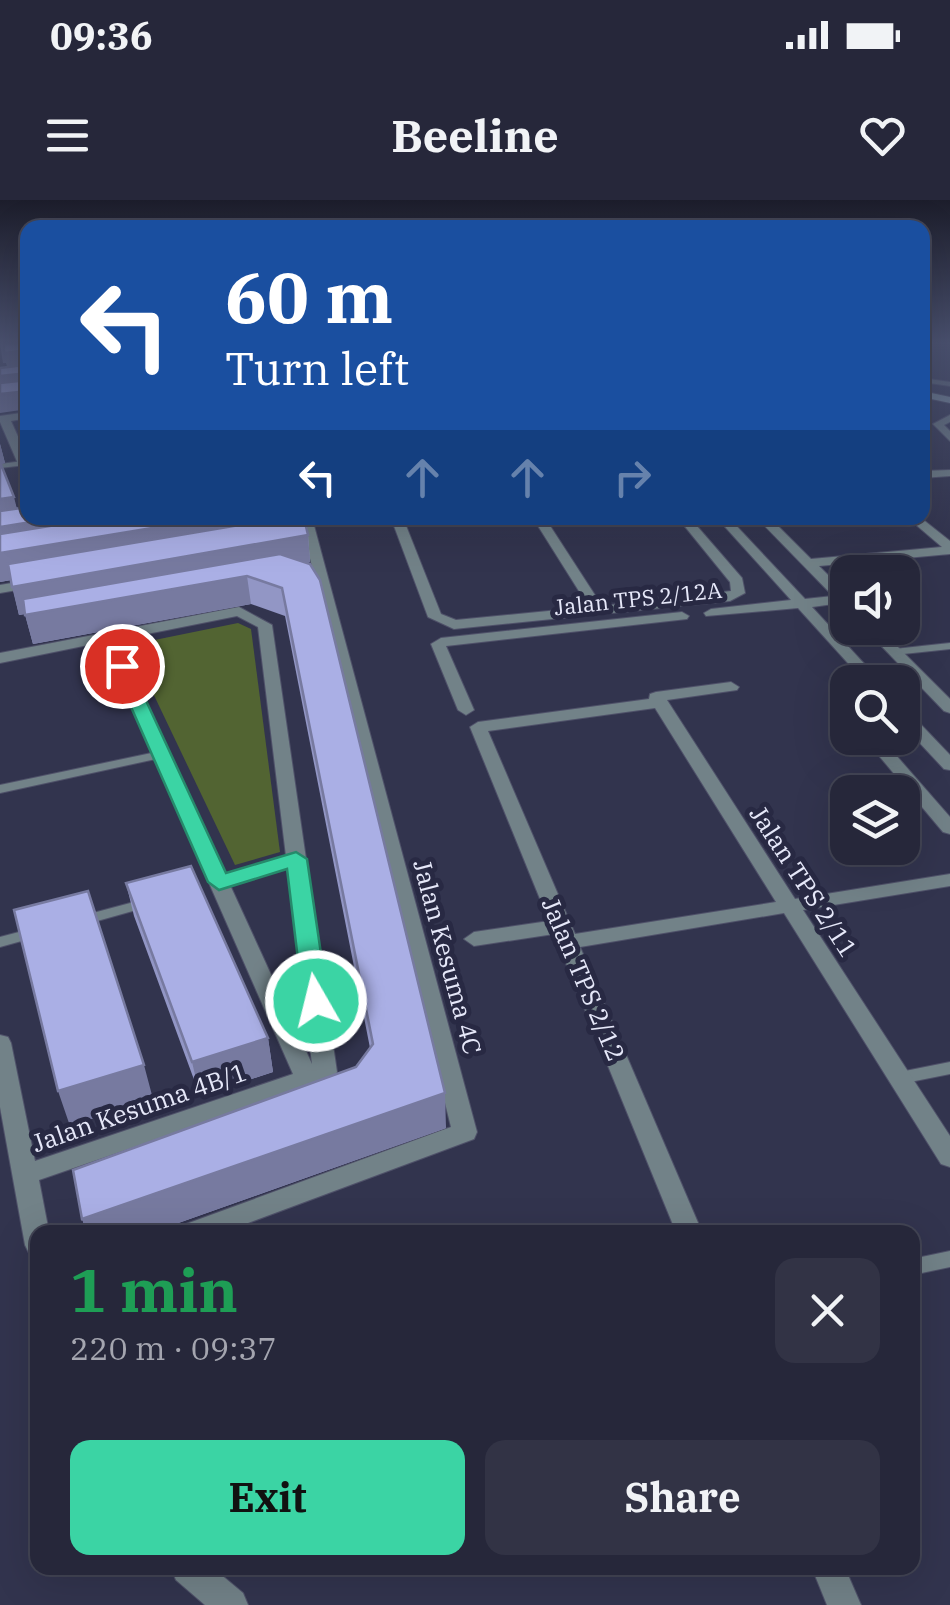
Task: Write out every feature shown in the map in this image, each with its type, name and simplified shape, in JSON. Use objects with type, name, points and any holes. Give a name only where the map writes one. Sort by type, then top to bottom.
[{"type":"street","points":[[950,418],[938,424],[950,438]]},
{"type":"street","points":[[2,419],[20,457]]},
{"type":"street","name":"Jalan Kesuma 4C","points":[[214,1225],[466,1132],[308,525]]},
{"type":"street","points":[[400,525],[435,617],[454,625],[730,597],[738,593],[737,581],[690,525]]},
{"type":"street","points":[[543,525],[598,610]]},
{"type":"street","points":[[729,525],[858,665]]},
{"type":"street","points":[[770,525],[830,586]]},
{"type":"street","points":[[922,525],[950,549]]},
{"type":"street","points":[[808,563],[950,549]]},
{"type":"street","points":[[0,589],[58,579]]},
{"type":"street","name":"Jalan TPS 2/12A","points":[[438,644],[830,602]]},
{"type":"street","points":[[0,658],[108,637],[239,612],[265,625],[325,1072],[306,1078],[210,885],[161,754],[108,637]]},
{"type":"street","name":"Jalan TPS 2/12","points":[[438,644],[686,1225]]},
{"type":"street","points":[[887,645],[950,708]]},
{"type":"street","points":[[472,718],[660,702],[656,696],[730,686]]},
{"type":"street","name":"Jalan TPS 2/11","points":[[660,702],[950,1157]]},
{"type":"street","points":[[920,733],[950,765]]},
{"type":"street","points":[[887,755],[950,828]]},
{"type":"street","points":[[210,885],[296,859]]},
{"type":"street","points":[[474,938],[565,934],[790,906],[950,880]]},
{"type":"street","points":[[0,1043],[34,1225]]},
{"type":"street","name":"Jalan Kesuma 4B/1","points":[[24,1175],[306,1078]]},
{"type":"street","points":[[196,1575],[232,1605]]},
{"type":"street","points":[[831,1575],[844,1605]]},
{"type":"lane","points":[[894,652],[950,646]]},
{"type":"lane","points":[[0,789],[161,754]]},
{"type":"lane","points":[[73,922],[164,898]]},
{"type":"lane","points":[[0,942],[55,928]]},
{"type":"lane","points":[[900,1078],[950,1068]]},
{"type":"lane","points":[[920,1265],[950,1259]]},
{"type":"green space","points":[[238,623],[251,629],[280,852],[235,865],[130,645]]},
{"type":"building","points":[[0,462],[14,497],[0,499]]},
{"type":"building","points":[[20,508],[20,524],[0,527],[0,511]]},
{"type":"building","points":[[56,525],[170,525],[0,553],[0,534]]},
{"type":"building","points":[[239,525],[306,525],[308,535],[12,587],[8,564]]},
{"type":"building","points":[[280,554],[310,564],[320,580],[445,1093],[82,1219],[73,1170],[356,1067],[373,1044],[282,588],[247,576],[25,615],[23,599]]},
{"type":"building","points":[[191,866],[268,1038],[192,1062],[126,883]]},
{"type":"building","points":[[88,891],[144,1065],[58,1091],[14,910]]},
{"type":"route","points":[[122,666],[219,882],[296,859],[316,1001]]}]
